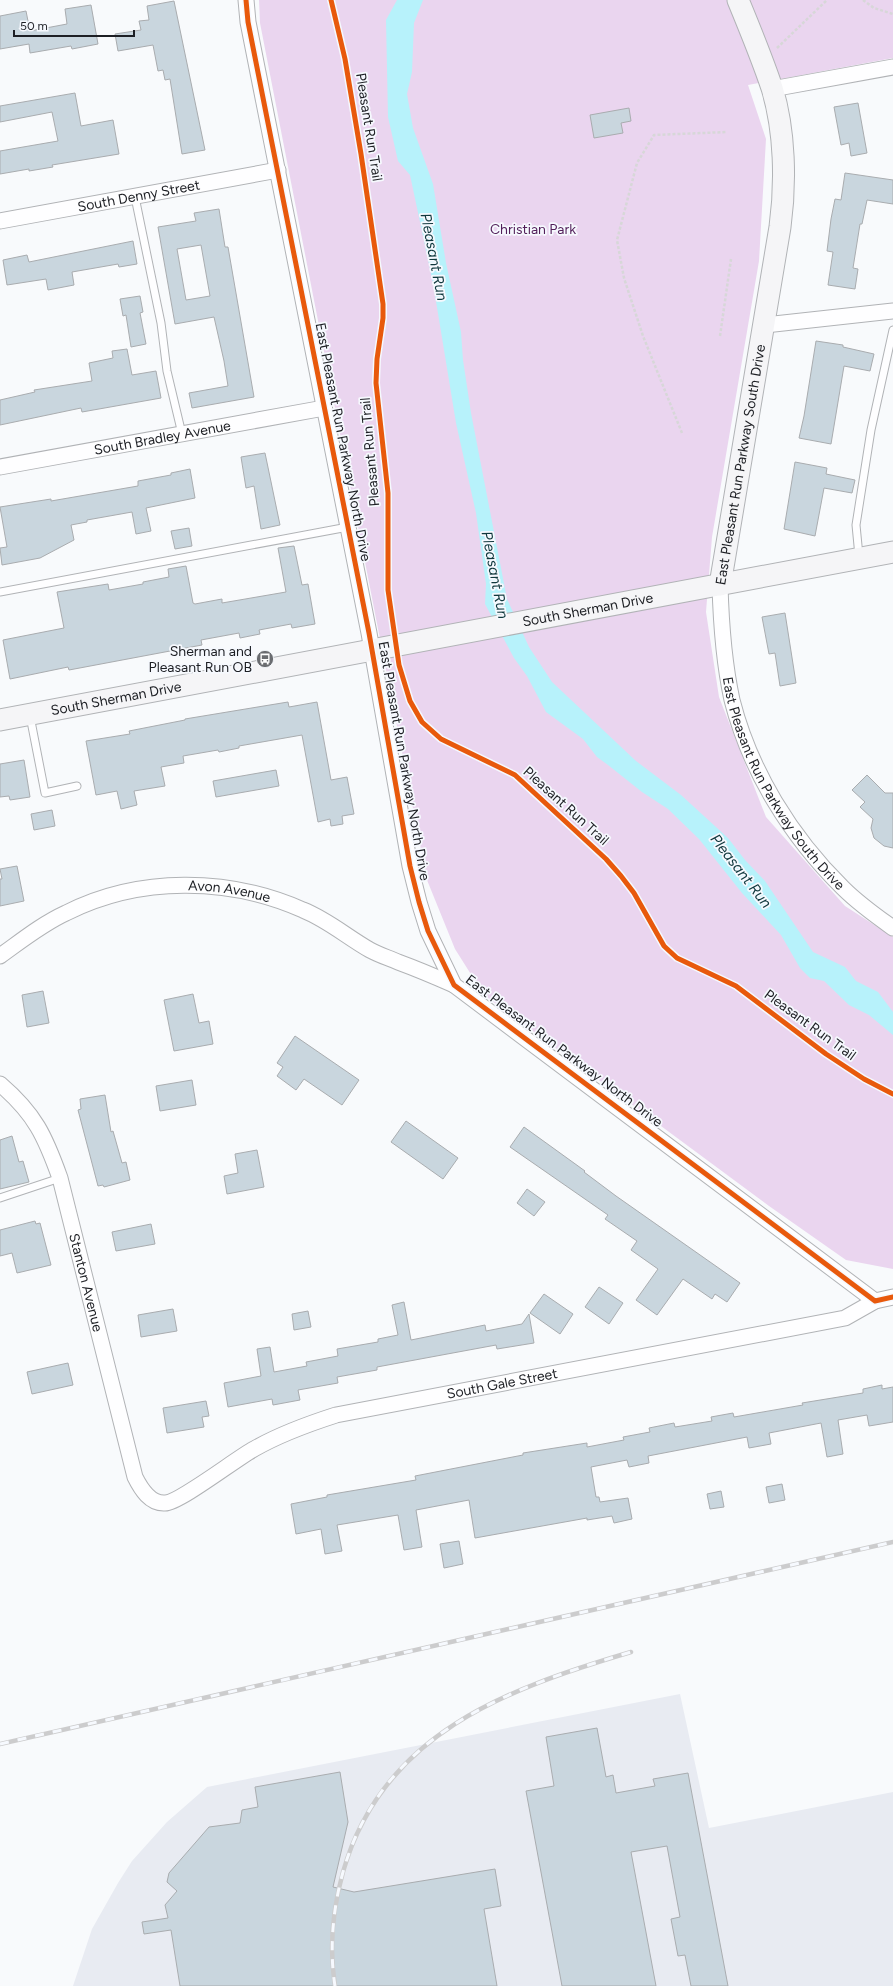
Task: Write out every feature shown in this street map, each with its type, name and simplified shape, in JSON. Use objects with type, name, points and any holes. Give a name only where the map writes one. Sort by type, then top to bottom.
[{"type":"main road","name":"East Pleasant Run Parkway South Drive","points":[[720,585],[765,325],[781,220],[782,197],[780,129],[772,89],[738,0]]},
{"type":"main road","name":"South Sherman Drive","points":[[0,720],[466,634],[893,552]]},
{"type":"street","name":"East Pleasant Run Parkway North Drive","points":[[246,0],[248,22],[372,651],[415,888],[428,931],[454,985],[874,1301]]},
{"type":"street","points":[[772,89],[893,67]]},
{"type":"street","name":"South Denny Street","points":[[0,221],[278,170]]},
{"type":"street","points":[[765,325],[893,311]]},
{"type":"street","name":"South Bradley Avenue","points":[[0,467],[324,408]]},
{"type":"street","name":"East Pleasant Run Parkway South Drive","points":[[720,585],[725,653],[732,699],[743,734],[760,775],[783,814],[823,868],[850,894],[893,928]]},
{"type":"street","name":"Avon Avenue","points":[[0,956],[54,919],[95,900],[119,893],[153,887],[203,886],[240,890],[279,900],[303,910],[334,926],[371,950],[454,985]]},
{"type":"street","name":"Stanton Avenue","points":[[0,1084],[27,1110],[40,1128],[60,1178],[135,1477],[147,1495]]},
{"type":"street","points":[[874,1301],[893,1297]]},
{"type":"street","name":"South Gale Street","points":[[147,1495],[158,1503],[167,1504],[255,1448],[295,1429],[336,1415],[845,1318],[874,1301]]},
{"type":"lane","points":[[135,196],[161,323],[167,371],[182,434]]},
{"type":"lane","points":[[859,558],[856,524],[871,430],[893,330]]},
{"type":"lane","points":[[0,592],[348,527]]},
{"type":"lane","points":[[30,714],[45,793],[77,786]]},
{"type":"lane","points":[[0,1198],[60,1178]]},
{"type":"path","points":[[773,51],[827,0]]},
{"type":"path","points":[[863,0],[874,8],[893,14]]},
{"type":"path","points":[[682,433],[643,336],[624,278],[617,240],[637,163],[654,135],[727,132]]},
{"type":"path","points":[[720,336],[731,259]]},
{"type":"shaded area","points":[[680,1694],[709,1828],[893,1792],[893,1986],[73,1986],[92,1929],[132,1861],[167,1822],[207,1787]]},
{"type":"green space","name":"Christian Park","points":[[259,0],[893,0],[893,58],[748,85],[766,139],[759,261],[712,537],[706,612],[719,697],[766,817],[845,906],[893,937],[893,1269],[846,1260],[769,1206],[484,995],[455,949],[427,880],[260,23]]},
{"type":"water","name":"Pleasant Run","points":[[397,0],[423,0],[414,23],[412,72],[407,94],[413,128],[433,184],[446,263],[461,332],[463,360],[471,413],[507,599],[529,647],[552,682],[636,761],[681,795],[728,838],[745,860],[765,881],[813,952],[845,967],[856,981],[878,992],[893,1012],[893,1035],[869,1015],[849,1005],[824,981],[810,978],[800,968],[781,935],[742,893],[699,839],[668,809],[642,792],[597,757],[583,739],[546,712],[527,676],[514,658],[485,604],[486,584],[476,513],[456,423],[433,283],[410,175],[398,161],[388,117],[386,20]]},
{"type":"building","points":[[174,1],[205,150],[182,154],[170,79],[165,80],[163,70],[158,71],[153,45],[118,51],[115,34],[141,30],[139,21],[149,20],[147,6]]},
{"type":"building","points":[[91,5],[98,44],[72,49],[71,46],[30,53],[29,44],[0,49],[0,16],[26,11],[30,31],[67,24],[65,9]]},
{"type":"building","points":[[75,93],[81,126],[113,120],[119,154],[52,165],[53,167],[0,174],[0,151],[58,141],[52,112],[0,122],[0,106]]},
{"type":"building","points":[[858,103],[867,153],[851,156],[849,143],[841,145],[834,107]]},
{"type":"building","points":[[629,108],[631,121],[621,123],[623,133],[594,138],[590,115]]},
{"type":"building","points":[[845,173],[893,180],[893,204],[867,200],[862,224],[860,224],[853,268],[858,269],[855,289],[828,285],[833,252],[827,251],[831,219],[835,199],[841,200]]},
{"type":"building","points":[[219,209],[225,247],[228,247],[254,397],[192,408],[189,393],[228,386],[224,361],[214,317],[175,324],[158,227],[196,221],[194,213]],"holes":[[[201,245],[210,296],[186,300],[177,249]]]},
{"type":"building","points":[[133,241],[137,264],[119,267],[118,264],[72,272],[74,285],[48,290],[46,279],[7,285],[3,260],[27,255],[29,262]]},
{"type":"building","points":[[140,296],[143,312],[140,313],[146,344],[131,347],[126,315],[123,316],[120,299]]},
{"type":"building","points":[[816,341],[843,345],[843,347],[874,354],[870,371],[844,366],[831,444],[799,438]]},
{"type":"building","points":[[127,349],[132,375],[156,371],[161,398],[82,412],[81,408],[0,425],[0,400],[35,392],[34,390],[92,381],[89,363],[113,358],[112,351]]},
{"type":"building","points":[[265,453],[280,525],[261,529],[254,486],[246,488],[241,457]]},
{"type":"building","points":[[795,462],[827,468],[826,474],[855,480],[852,493],[824,488],[815,536],[784,529]]},
{"type":"building","points":[[190,469],[195,498],[146,508],[151,531],[136,534],[132,512],[87,520],[87,522],[71,525],[74,540],[40,558],[2,565],[0,548],[7,547],[0,507],[51,499],[51,501],[138,486],[138,481],[171,475],[171,473]]},
{"type":"building","points":[[189,528],[192,546],[175,549],[171,531]]},
{"type":"building","points":[[294,546],[302,585],[308,584],[315,624],[292,628],[291,624],[259,630],[260,634],[240,638],[239,633],[201,640],[202,645],[69,670],[68,667],[10,679],[3,640],[64,628],[57,592],[108,584],[109,590],[143,584],[143,582],[169,577],[168,569],[186,566],[193,603],[195,604],[222,599],[222,603],[286,592],[278,548]]},
{"type":"building","points":[[785,613],[796,683],[780,686],[775,653],[769,654],[762,617]]},
{"type":"building","points":[[288,702],[289,707],[317,702],[331,780],[347,777],[354,814],[342,816],[343,824],[331,826],[330,819],[318,822],[302,735],[239,746],[239,748],[219,752],[218,750],[183,756],[184,763],[161,767],[165,786],[134,791],[137,805],[121,809],[117,791],[96,795],[86,741],[130,734],[129,731],[185,719]]},
{"type":"building","points":[[24,760],[30,797],[10,800],[9,796],[0,797],[0,764]]},
{"type":"building","points":[[276,770],[279,786],[216,797],[213,781]]},
{"type":"building","points":[[867,775],[885,793],[893,793],[893,848],[884,846],[874,838],[871,828],[873,819],[860,807],[865,802],[852,790]]},
{"type":"building","points":[[52,810],[55,826],[34,830],[31,814]]},
{"type":"building","points":[[17,866],[24,901],[0,906],[0,879],[2,879],[0,869]]},
{"type":"building","points":[[43,991],[49,1023],[27,1027],[22,995]]},
{"type":"building","points":[[193,994],[199,1023],[209,1021],[213,1044],[174,1051],[164,1000]]},
{"type":"building","points":[[295,1036],[359,1080],[342,1105],[304,1079],[296,1090],[277,1076],[283,1067],[277,1063]]},
{"type":"building","points":[[192,1080],[196,1105],[160,1111],[156,1086]]},
{"type":"building","points":[[105,1095],[111,1132],[113,1131],[122,1163],[126,1162],[130,1180],[104,1187],[103,1185],[98,1186],[78,1110],[81,1109],[80,1099]]},
{"type":"building","points":[[406,1121],[458,1158],[443,1179],[391,1142]]},
{"type":"building","points":[[524,1127],[585,1171],[584,1172],[616,1196],[740,1283],[727,1302],[715,1294],[712,1299],[683,1279],[657,1315],[636,1300],[658,1269],[631,1250],[637,1241],[605,1219],[608,1215],[510,1147]]},
{"type":"building","points":[[12,1136],[19,1162],[23,1161],[29,1182],[0,1189],[0,1140]]},
{"type":"building","points":[[257,1150],[264,1187],[227,1194],[224,1176],[238,1173],[235,1154]]},
{"type":"building","points":[[527,1189],[545,1202],[534,1216],[517,1203]]},
{"type":"building","points":[[35,1221],[36,1224],[40,1223],[51,1265],[17,1273],[12,1253],[0,1256],[0,1230]]},
{"type":"building","points":[[151,1224],[155,1244],[116,1251],[112,1232]]},
{"type":"building","points":[[599,1287],[623,1303],[609,1324],[585,1307]]},
{"type":"building","points":[[544,1294],[573,1314],[560,1334],[530,1313]]},
{"type":"building","points":[[404,1302],[411,1340],[485,1325],[486,1331],[522,1324],[529,1314],[534,1343],[497,1349],[496,1345],[377,1367],[377,1370],[337,1377],[338,1383],[298,1390],[300,1400],[273,1405],[272,1399],[228,1407],[224,1383],[261,1376],[257,1349],[270,1347],[274,1372],[307,1366],[306,1362],[338,1356],[337,1349],[378,1342],[378,1339],[398,1335],[392,1305]]},
{"type":"building","points":[[173,1309],[177,1331],[141,1337],[138,1315]]},
{"type":"building","points":[[308,1311],[311,1327],[294,1330],[292,1314]]},
{"type":"building","points":[[68,1363],[73,1385],[32,1394],[27,1372]]},
{"type":"building","points":[[882,1385],[882,1389],[893,1387],[893,1422],[869,1426],[867,1415],[838,1420],[843,1454],[827,1457],[821,1423],[769,1433],[771,1444],[749,1448],[747,1437],[648,1456],[649,1463],[629,1467],[627,1460],[591,1467],[596,1497],[599,1497],[600,1502],[628,1498],[632,1519],[614,1523],[612,1516],[587,1520],[587,1518],[475,1538],[469,1500],[416,1510],[422,1547],[404,1550],[398,1515],[337,1525],[342,1551],[325,1554],[321,1529],[296,1534],[291,1504],[327,1497],[327,1495],[416,1480],[415,1476],[523,1455],[523,1453],[587,1443],[587,1447],[624,1440],[623,1437],[650,1432],[649,1428],[674,1423],[675,1427],[712,1421],[711,1417],[733,1413],[734,1417],[803,1405],[802,1403],[863,1393],[863,1389]]},
{"type":"building","points":[[206,1401],[209,1416],[202,1417],[204,1427],[167,1433],[163,1408]]},
{"type":"building","points":[[782,1484],[785,1500],[769,1503],[766,1487]]},
{"type":"building","points":[[721,1491],[724,1507],[710,1509],[707,1494]]},
{"type":"building","points":[[459,1541],[463,1564],[444,1568],[440,1544]]},
{"type":"building","points":[[597,1728],[606,1777],[613,1775],[616,1793],[655,1786],[653,1779],[688,1773],[728,1986],[691,1986],[685,1955],[678,1956],[671,1919],[680,1917],[667,1846],[631,1852],[656,1986],[562,1986],[526,1791],[554,1786],[546,1737]]},
{"type":"building","points":[[340,1772],[348,1822],[333,1887],[354,1892],[495,1869],[501,1906],[484,1909],[497,1986],[180,1986],[171,1930],[144,1934],[142,1922],[168,1918],[165,1905],[177,1891],[167,1882],[169,1873],[209,1827],[240,1823],[242,1810],[258,1807],[255,1787]]},
{"type":"railway","points":[[0,1744],[893,1542]]},
{"type":"railway","points":[[335,1986],[332,1958],[334,1914],[343,1872],[361,1824],[387,1785],[418,1752],[455,1724],[495,1701],[584,1666],[631,1652]]},
{"type":"cycle path","points":[[246,0],[248,22],[369,633],[410,866],[428,931],[454,985],[875,1301],[893,1297]]},
{"type":"cycle path","name":"Pleasant Run Trail","points":[[331,0],[345,59],[361,154],[383,304],[383,318],[377,359],[376,383],[388,493],[388,590],[399,665],[410,701],[422,722],[441,739],[515,775],[606,859],[634,893],[664,946],[677,958],[736,986],[826,1054],[864,1079],[893,1094]]},
{"type":"place","name":"Sherman and Pleasant Run OB","points":[[265,659]]}]
